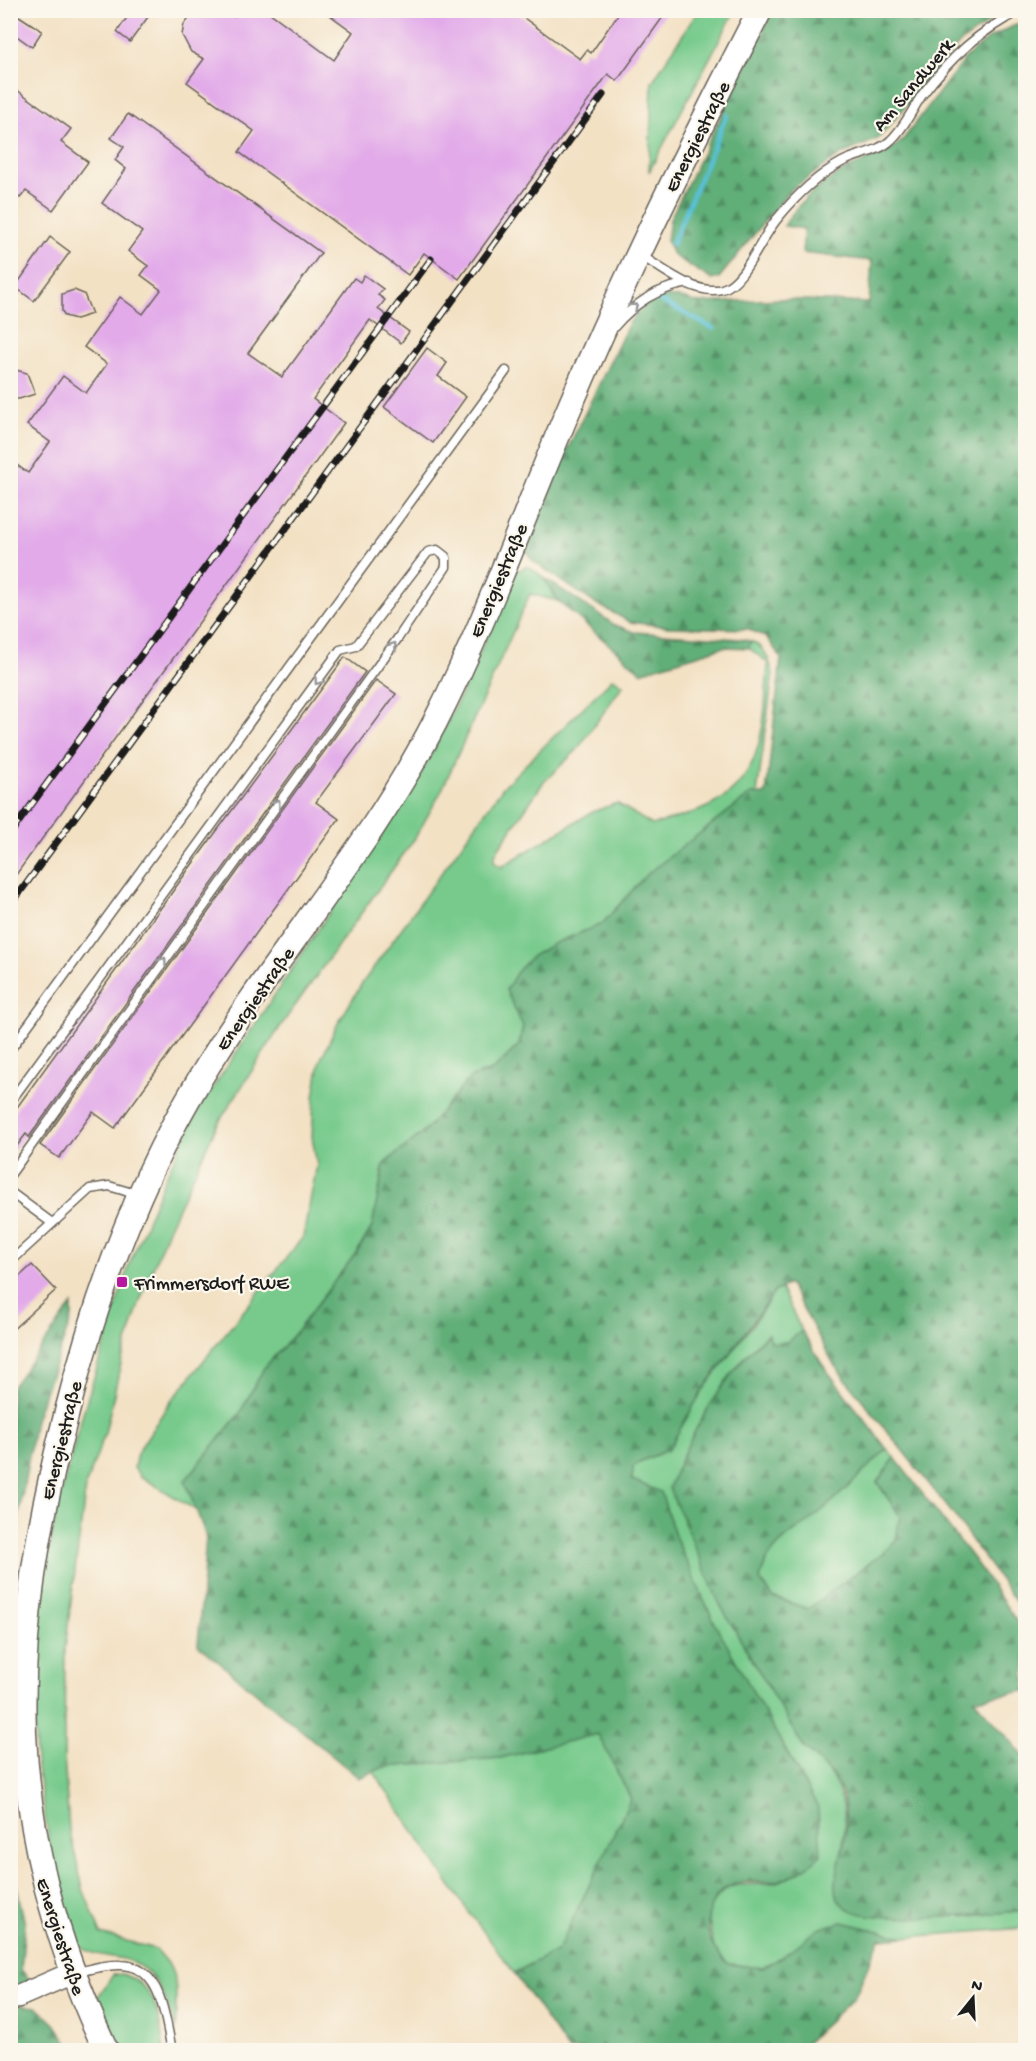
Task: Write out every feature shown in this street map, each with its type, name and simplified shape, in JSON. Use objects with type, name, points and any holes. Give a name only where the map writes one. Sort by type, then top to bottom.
[{"type":"main road","name":"Energiestraße","points":[[106,2050],[72,1973],[45,1890],[31,1815],[22,1722],[24,1634],[30,1581],[45,1498],[75,1378],[100,1299],[140,1195],[164,1143],[209,1063],[376,824],[427,738],[469,648],[594,350],[638,254],[760,10]]},
{"type":"street","points":[[10,2000],[72,1973]]},
{"type":"lane","name":"Am Sandwerk","points":[[638,254],[689,283],[710,290],[722,289],[734,284],[766,232],[803,191],[840,163],[890,142],[929,86],[960,50],[983,32],[1021,10]]},
{"type":"lane","points":[[594,350],[642,301],[663,289],[689,283]]},
{"type":"lane","points":[[10,1050],[506,371]]},
{"type":"lane","points":[[10,1102],[340,650],[356,646],[428,552],[437,550],[446,556],[446,567],[398,638],[10,1175]]},
{"type":"lane","points":[[10,1262],[86,1192],[95,1187],[109,1186],[140,1195]]},
{"type":"lane","points":[[11,1193],[52,1223]]},
{"type":"lane","points":[[72,1973],[126,1965],[142,1973],[159,1995],[172,2050]]},
{"type":"green space","points":[[698,11],[735,11],[649,172],[652,82]]},
{"type":"green space","points":[[773,11],[1006,11],[960,43],[878,139],[842,154],[789,191],[719,278],[712,280],[673,255],[667,241],[670,219]]},
{"type":"green space","points":[[1025,20],[1025,1615],[953,1514],[835,1366],[789,1284],[775,1291],[701,1393],[668,1450],[639,1462],[633,1467],[632,1480],[661,1492],[675,1536],[715,1624],[818,1808],[821,1855],[802,1870],[784,1879],[729,1886],[715,1899],[711,1907],[708,1926],[714,1948],[728,1964],[763,1968],[789,1952],[819,1928],[842,1922],[904,1937],[880,1939],[854,1998],[798,2050],[568,2050],[514,1973],[558,1950],[631,1799],[598,1734],[500,1758],[384,1767],[359,1778],[198,1645],[206,1536],[185,1481],[240,1413],[264,1368],[294,1335],[359,1249],[372,1227],[384,1164],[425,1131],[470,1078],[494,1069],[519,1045],[523,1026],[506,990],[517,972],[532,956],[553,944],[602,924],[646,875],[751,794],[766,794],[781,658],[767,638],[749,629],[669,627],[630,622],[593,602],[533,561],[526,551],[565,454],[629,323],[643,307],[660,296],[678,297],[699,303],[782,299],[869,303],[872,261],[802,253],[804,229],[784,226],[798,206],[827,181],[902,141],[966,57],[988,39]]},
{"type":"green space","points":[[528,566],[543,577],[558,601],[530,594],[441,792],[415,838],[282,1024],[217,1125],[169,1227],[140,1301],[122,1359],[105,1433],[86,1485],[65,1649],[64,1756],[69,1829],[83,1889],[101,1934],[156,1949],[168,1963],[176,1988],[176,2030],[163,1995],[151,1975],[131,1962],[92,1953],[78,1945],[54,1871],[36,1762],[33,1664],[55,1518],[82,1416],[129,1265],[164,1180],[198,1110],[419,778],[464,688],[516,571]]},
{"type":"green space","points":[[543,577],[615,625],[634,632],[740,639],[750,641],[749,648],[724,647],[641,672],[558,601]]},
{"type":"green space","points":[[750,641],[763,649],[773,673],[757,794],[751,794],[646,875],[602,924],[553,944],[506,990],[523,1026],[519,1045],[494,1069],[470,1078],[425,1131],[384,1164],[372,1227],[359,1249],[294,1335],[264,1368],[240,1413],[185,1481],[197,1511],[140,1476],[134,1468],[137,1453],[168,1405],[303,1237],[317,1165],[312,1137],[314,1097],[320,1061],[337,1025],[361,985],[503,787],[613,678],[623,685],[577,750],[543,783],[496,852],[494,861],[501,867],[592,812],[617,803],[652,825],[699,811],[725,797],[740,783],[751,766],[762,727],[768,663],[749,648]]},
{"type":"green space","points":[[781,1288],[802,1331],[787,1342],[772,1343],[767,1334],[736,1367],[698,1426],[669,1488],[721,1605],[804,1748],[818,1760],[837,1786],[844,1814],[843,1846],[839,1864],[964,1917],[1025,1910],[1025,1928],[904,1937],[842,1922],[762,1968],[728,1964],[714,1948],[707,1911],[722,1893],[735,1886],[771,1883],[785,1879],[804,1869],[820,1855],[818,1808],[715,1624],[675,1536],[661,1493],[632,1480],[633,1467],[639,1462],[668,1450],[701,1393],[775,1291]]},
{"type":"green space","points":[[72,1305],[72,1317],[35,1420],[11,1563],[11,1388]]},
{"type":"green space","points":[[802,1331],[822,1364],[887,1449],[828,1505],[775,1549],[763,1568],[760,1580],[773,1597],[808,1609],[884,1552],[896,1540],[900,1516],[877,1482],[895,1458],[974,1560],[1025,1633],[1025,1691],[974,1699],[1025,1757],[1025,1910],[932,1918],[904,1918],[859,1913],[845,1907],[839,1901],[836,1884],[846,1828],[842,1793],[826,1768],[804,1748],[720,1605],[669,1488],[698,1426],[737,1367],[768,1334],[772,1343],[787,1342]]},
{"type":"green space","points":[[887,1449],[895,1458],[877,1482],[900,1516],[896,1540],[884,1552],[808,1609],[773,1597],[760,1580],[768,1558],[783,1541],[828,1505]]},
{"type":"green space","points":[[598,1734],[631,1799],[558,1950],[514,1973],[458,1897],[373,1771],[384,1767],[500,1758]]},
{"type":"green space","points":[[10,1856],[25,1924],[21,1970],[36,1987],[10,2000]]},
{"type":"green space","points":[[122,1974],[143,1987],[155,2004],[164,2050],[122,2050],[97,1998],[113,1975]]},
{"type":"green space","points":[[10,2004],[37,2007],[55,2024],[73,2050],[11,2050]]},
{"type":"building","points":[[10,10],[42,31],[32,47],[10,31]]},
{"type":"building","points":[[132,10],[153,10],[130,42],[117,32]]},
{"type":"building","points":[[195,10],[222,10],[234,17],[239,10],[266,10],[334,60],[353,32],[323,10],[513,10],[580,59],[587,50],[591,53],[621,10],[668,10],[617,81],[608,74],[459,279],[424,253],[408,275],[239,152],[254,131],[187,82],[204,59],[191,52],[182,35],[184,24]]},
{"type":"building","points":[[10,85],[71,129],[61,142],[88,162],[53,210],[26,191],[20,198],[10,191]]},
{"type":"building","points":[[128,114],[321,253],[248,353],[282,377],[354,278],[360,282],[364,275],[383,289],[378,295],[385,300],[378,309],[409,332],[401,343],[370,320],[313,399],[344,423],[10,883],[10,460],[28,473],[50,442],[27,425],[63,376],[86,393],[107,364],[84,347],[120,297],[143,314],[161,290],[141,275],[148,266],[128,251],[142,232],[102,203],[126,169],[115,160],[124,147],[111,138]]},
{"type":"building","points":[[50,237],[70,252],[34,301],[15,287]]},
{"type":"building","points":[[74,290],[84,294],[92,314],[76,319],[65,316],[62,311],[62,294]]},
{"type":"building","points":[[427,348],[447,363],[438,376],[466,397],[433,443],[384,407]]},
{"type":"building","points":[[10,371],[27,373],[35,394],[19,399],[10,398]]},
{"type":"building","points":[[345,657],[365,672],[29,1137],[26,1134],[10,1155],[10,1117]]},
{"type":"building","points":[[376,680],[396,694],[316,802],[339,819],[115,1128],[93,1112],[59,1158],[40,1145]]},
{"type":"building","points":[[32,1265],[56,1290],[10,1332],[10,1285]]},
{"type":"waterway","points":[[672,244],[727,115]]},
{"type":"waterway","points":[[659,300],[714,329]]},
{"type":"railway","points":[[10,906],[603,95]]},
{"type":"railway","points":[[10,834],[431,259]]},
{"type":"place","name":"Frimmersdorf RWE","points":[[122,1282]]}]
